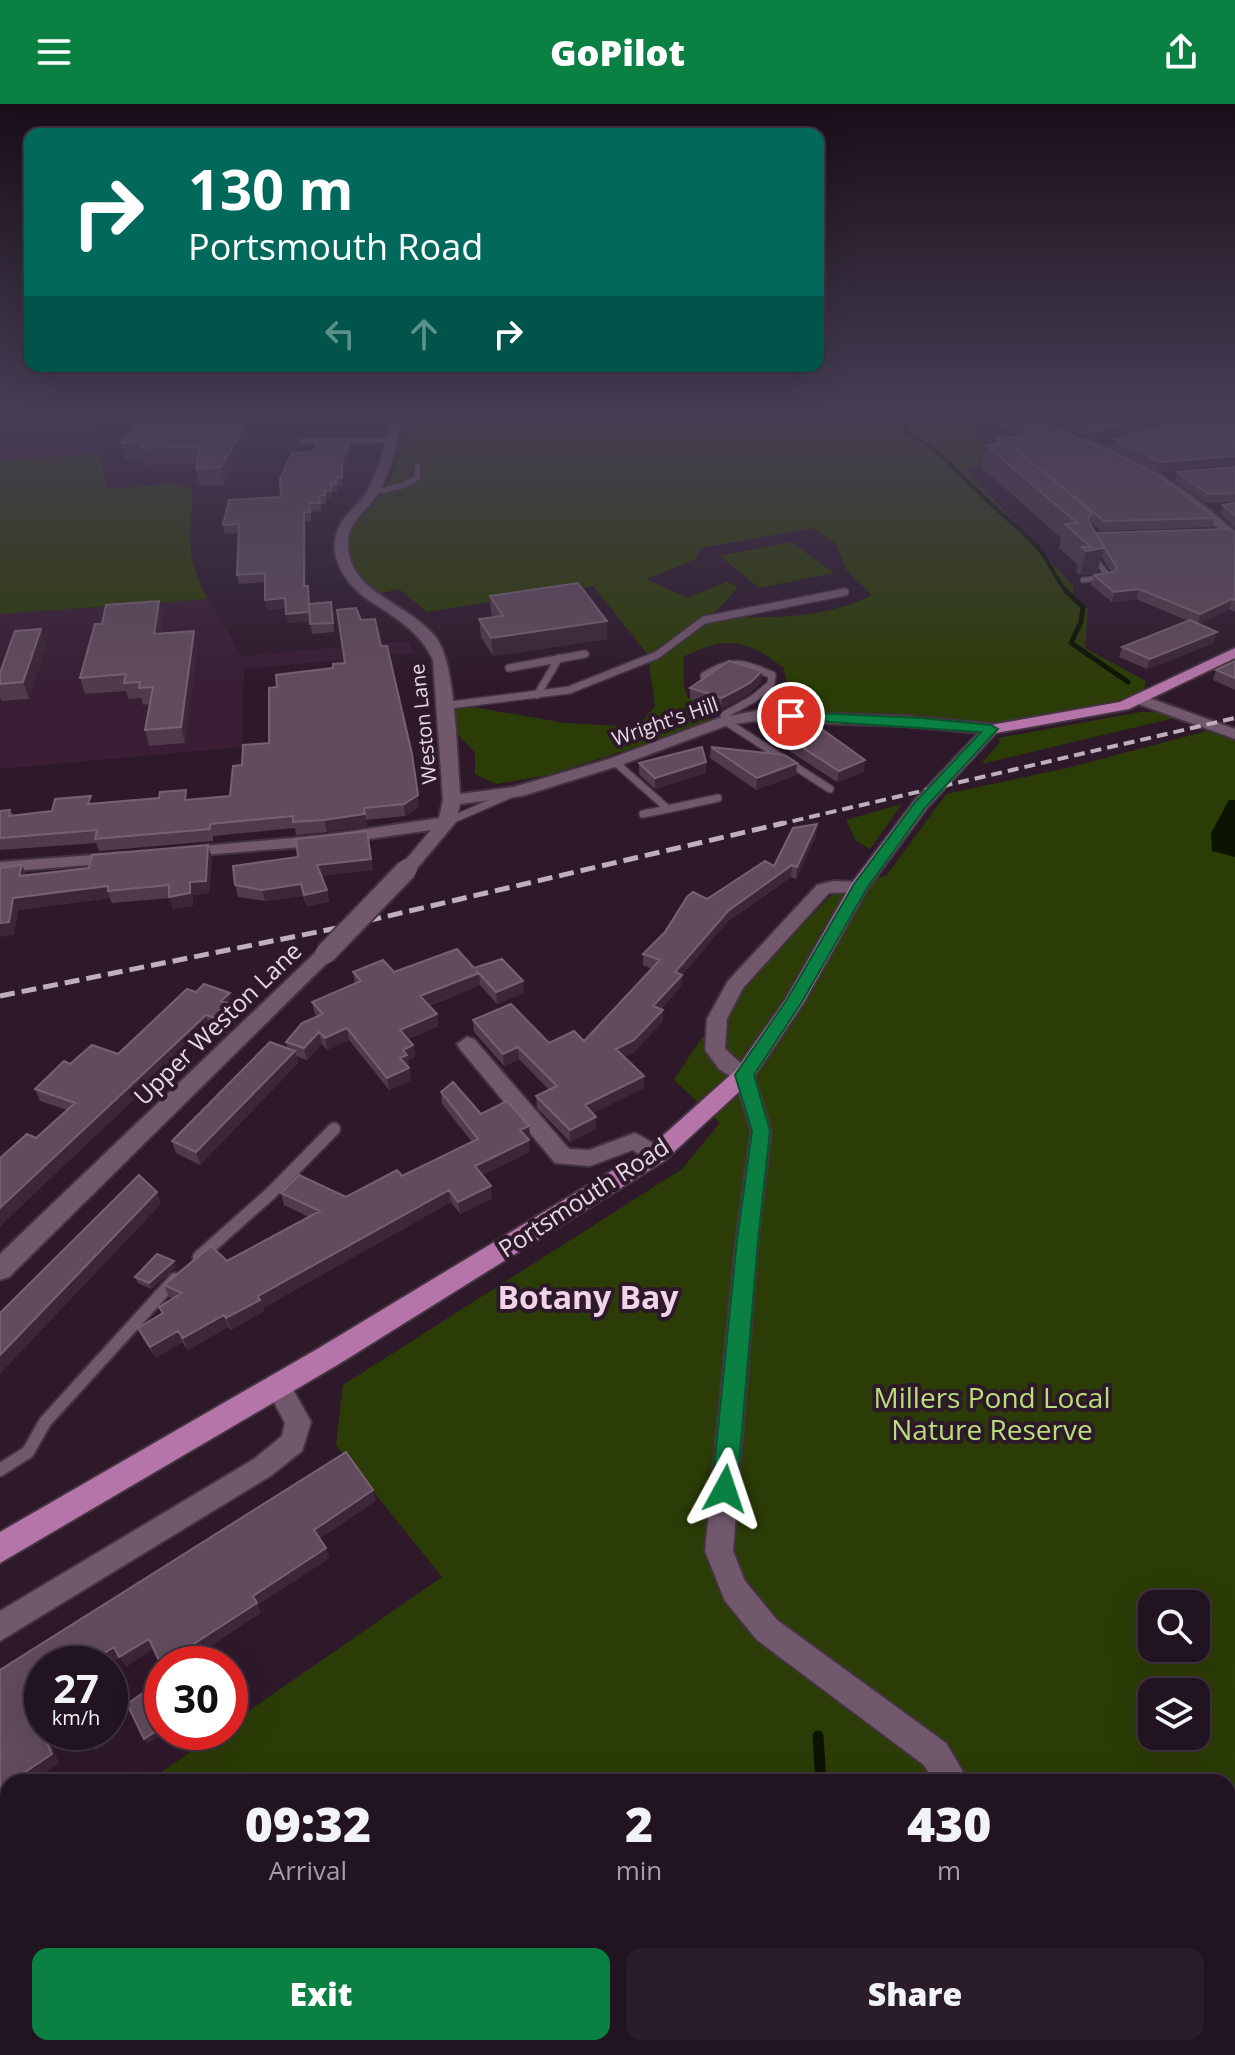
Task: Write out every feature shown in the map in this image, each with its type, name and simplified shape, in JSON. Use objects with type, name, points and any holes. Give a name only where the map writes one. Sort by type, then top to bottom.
[{"type":"main road","points":[[991,729],[1116,708],[1235,652]]},
{"type":"main road","name":"Portsmouth Road","points":[[0,1548],[277,1385],[656,1155],[744,1075],[794,1002],[859,887],[921,804],[991,729]]},
{"type":"street","name":"Weston Lane","points":[[362,505],[346,525],[341,538],[343,563],[360,589],[414,623],[434,645],[440,660],[452,800]]},
{"type":"street","points":[[1200,505],[1232,535]]},
{"type":"street","points":[[1205,509],[1220,508]]},
{"type":"street","points":[[1215,533],[1232,535]]},
{"type":"street","points":[[1138,699],[1235,734]]},
{"type":"street","name":"Wright's Hill","points":[[452,800],[516,792],[615,762],[725,721],[755,716],[915,721],[991,729]]},
{"type":"street","name":"Upper Weston Lane","points":[[0,1270],[325,954],[407,869],[447,822],[452,800]]},
{"type":"street","points":[[166,854],[327,840],[447,822]]},
{"type":"street","points":[[0,867],[133,857]]},
{"type":"street","points":[[859,887],[823,889],[735,985],[717,1019],[715,1050],[726,1064],[744,1075],[761,1131],[746,1256],[719,1551],[735,1591],[767,1630],[935,1754],[948,1774]]},
{"type":"street","points":[[467,1044],[563,1157],[590,1158],[635,1141],[656,1155]]},
{"type":"street","points":[[0,1627],[263,1467],[293,1443],[298,1422],[277,1385]]},
{"type":"lane","points":[[1083,580],[1109,577],[1089,549]]},
{"type":"lane","points":[[442,706],[569,690],[657,655],[704,620],[845,592]]},
{"type":"lane","points":[[509,668],[585,654]]},
{"type":"lane","points":[[537,695],[559,658]]},
{"type":"lane","points":[[704,676],[724,663],[750,666],[772,675],[771,684],[753,699],[724,715],[725,721],[830,789]]},
{"type":"lane","points":[[615,762],[668,809]]},
{"type":"lane","points":[[447,822],[516,792]]},
{"type":"lane","points":[[643,814],[718,798]]},
{"type":"lane","points":[[0,1470],[20,1462],[38,1443],[45,1422],[156,1297],[271,1193],[334,1129]]},
{"type":"shaded area","points":[[208,599],[242,656],[407,641],[414,653],[244,669],[242,747],[0,769],[0,614]]},
{"type":"shaded area","points":[[1229,800],[1235,800],[1235,857],[1212,851],[1211,833]]},
{"type":"green space","points":[[0,505],[192,505],[191,550],[196,572],[208,599],[0,614]]},
{"type":"green space","points":[[372,505],[999,505],[1074,587],[1073,595],[1088,609],[1085,648],[1146,681],[1144,691],[1105,705],[1004,723],[792,712],[784,668],[747,646],[724,643],[683,657],[684,687],[688,698],[697,702],[712,723],[548,775],[496,784],[475,774],[475,753],[451,727],[452,709],[473,707],[565,723],[637,727],[655,706],[648,655],[593,586],[427,612],[399,589],[374,595],[351,565],[346,548],[350,529]],"holes":[[[813,528],[836,544],[847,571],[872,595],[834,609],[773,617],[712,616],[738,587],[727,582],[687,598],[647,579],[696,559],[699,550],[707,547]]]},
{"type":"green space","points":[[791,542],[834,573],[759,588],[720,556]]},
{"type":"green space","points":[[1141,712],[1161,712],[1174,718],[981,764],[1000,742],[998,738]]},
{"type":"green space","name":"Millers Pond Local Nature Reserve","points":[[1207,731],[1235,739],[1235,1774],[159,1774],[193,1750],[248,1750],[248,1712],[442,1577],[336,1445],[343,1385],[682,1169],[720,1123],[674,1080],[700,1040],[781,946],[835,892],[887,875],[946,794],[1071,767]]},
{"type":"green space","points":[[902,804],[870,849],[856,841],[846,820]]},
{"type":"building","points":[[228,505],[309,505],[310,512],[304,512],[304,586],[308,586],[309,612],[286,614],[285,598],[265,600],[265,573],[237,575],[239,524],[223,525]]},
{"type":"building","points":[[1056,505],[1083,505],[1091,512],[1088,520],[1104,548],[1086,551],[1082,547],[1091,547],[1065,524],[1077,523]]},
{"type":"building","points":[[1085,505],[1198,505],[1215,518],[1104,521]]},
{"type":"building","points":[[1223,505],[1235,505],[1235,516]]},
{"type":"building","points":[[1229,529],[1235,532],[1235,600],[1200,614],[1139,589],[1114,592],[1094,575],[1113,572],[1117,568],[1096,533]]},
{"type":"building","points":[[578,583],[607,621],[491,638],[479,619],[503,616],[490,596]]},
{"type":"building","points":[[159,601],[154,634],[194,631],[181,727],[145,730],[153,687],[139,688],[140,682],[124,683],[126,674],[80,678],[95,624],[102,624],[106,605]]},
{"type":"building","points":[[331,602],[333,623],[310,624],[309,604]]},
{"type":"building","points":[[356,608],[361,620],[375,619],[381,646],[387,646],[412,754],[418,795],[404,804],[364,808],[365,814],[324,820],[293,822],[293,816],[210,824],[210,829],[95,839],[97,830],[0,838],[0,811],[10,810],[9,816],[52,811],[55,799],[91,796],[88,804],[159,798],[160,792],[186,790],[185,800],[230,796],[233,766],[242,765],[243,745],[269,743],[269,688],[277,687],[276,675],[333,668],[333,664],[345,663],[337,610]]},
{"type":"building","points":[[1190,620],[1217,632],[1150,659],[1122,647]]},
{"type":"building","points":[[41,629],[23,682],[0,684],[0,673],[15,631]]},
{"type":"building","points":[[729,661],[762,671],[750,683],[722,698],[690,688]]},
{"type":"building","points":[[1235,661],[1235,678],[1216,670]]},
{"type":"building","points":[[789,714],[811,728],[819,727],[865,760],[839,771],[764,723]]},
{"type":"building","points":[[702,747],[706,762],[655,778],[639,763]]},
{"type":"building","points":[[711,747],[784,755],[797,763],[757,778]]},
{"type":"building","points":[[817,824],[797,867],[792,865],[728,911],[675,972],[682,975],[653,1006],[663,1010],[634,1040],[616,1049],[644,1076],[585,1105],[596,1117],[570,1130],[536,1096],[557,1086],[518,1047],[503,1054],[473,1020],[511,1004],[549,1043],[574,1031],[584,1041],[660,960],[643,954],[665,932],[687,897],[693,892],[707,899],[765,861],[774,866],[793,828]]},
{"type":"building","points":[[367,831],[371,859],[317,865],[327,890],[304,895],[301,884],[262,890],[235,885],[233,866],[298,857],[296,839]]},
{"type":"building","points":[[208,845],[206,881],[190,882],[190,893],[169,897],[169,885],[108,891],[108,886],[13,898],[9,922],[0,923],[0,868],[22,865],[19,876],[89,868],[92,855]]},
{"type":"building","points":[[457,949],[474,968],[502,959],[523,981],[496,992],[479,973],[420,996],[437,1014],[400,1030],[413,1045],[403,1050],[407,1055],[400,1058],[409,1068],[387,1078],[347,1028],[325,1038],[319,1032],[304,1048],[286,1042],[302,1023],[323,1014],[312,1002],[361,981],[353,972],[383,960],[394,972]]},
{"type":"building","points":[[204,984],[230,993],[221,1001],[236,1006],[224,1021],[206,1015],[0,1208],[0,1158],[27,1134],[36,1138],[75,1103],[35,1089],[64,1061],[70,1064],[92,1045],[118,1054],[187,989],[196,992]]},
{"type":"building","points":[[270,1042],[295,1051],[196,1152],[172,1141]]},
{"type":"building","points":[[453,1082],[481,1114],[507,1101],[529,1126],[520,1130],[529,1140],[475,1166],[491,1186],[458,1202],[449,1190],[258,1296],[260,1300],[226,1318],[224,1315],[183,1338],[178,1331],[150,1347],[138,1328],[163,1313],[159,1307],[182,1293],[164,1285],[211,1246],[227,1261],[320,1211],[281,1193],[299,1175],[346,1197],[397,1170],[402,1176],[478,1139],[441,1092]]},
{"type":"building","points":[[139,1175],[157,1192],[0,1355],[0,1313]]},
{"type":"building","points":[[157,1254],[174,1261],[149,1283],[135,1277]]},
{"type":"building","points":[[346,1452],[373,1490],[314,1530],[326,1548],[253,1596],[257,1603],[190,1646],[152,1646],[149,1639],[128,1652],[128,1646],[38,1646]]},
{"type":"building","points":[[24,1655],[24,1750],[50,1750],[52,1754],[22,1774],[0,1774],[0,1670]]},
{"type":"building","points":[[144,1692],[144,1739],[128,1706]]},
{"type":"waterway","points":[[992,505],[1041,552],[1068,592]]},
{"type":"waterway","points":[[1068,592],[1083,607],[1081,622],[1071,643],[1128,682]]},
{"type":"waterway","points":[[818,1736],[820,1774]]},
{"type":"railway","points":[[776,825],[1235,718]]},
{"type":"railway","points":[[0,996],[337,928],[784,823]]},
{"type":"district","name":"Botany Bay","points":[[588,1296]]},
{"type":"route","points":[[725,1489],[747,1240],[761,1131],[744,1075],[794,1002],[859,887],[921,804],[991,729],[960,724],[791,716]]}]
